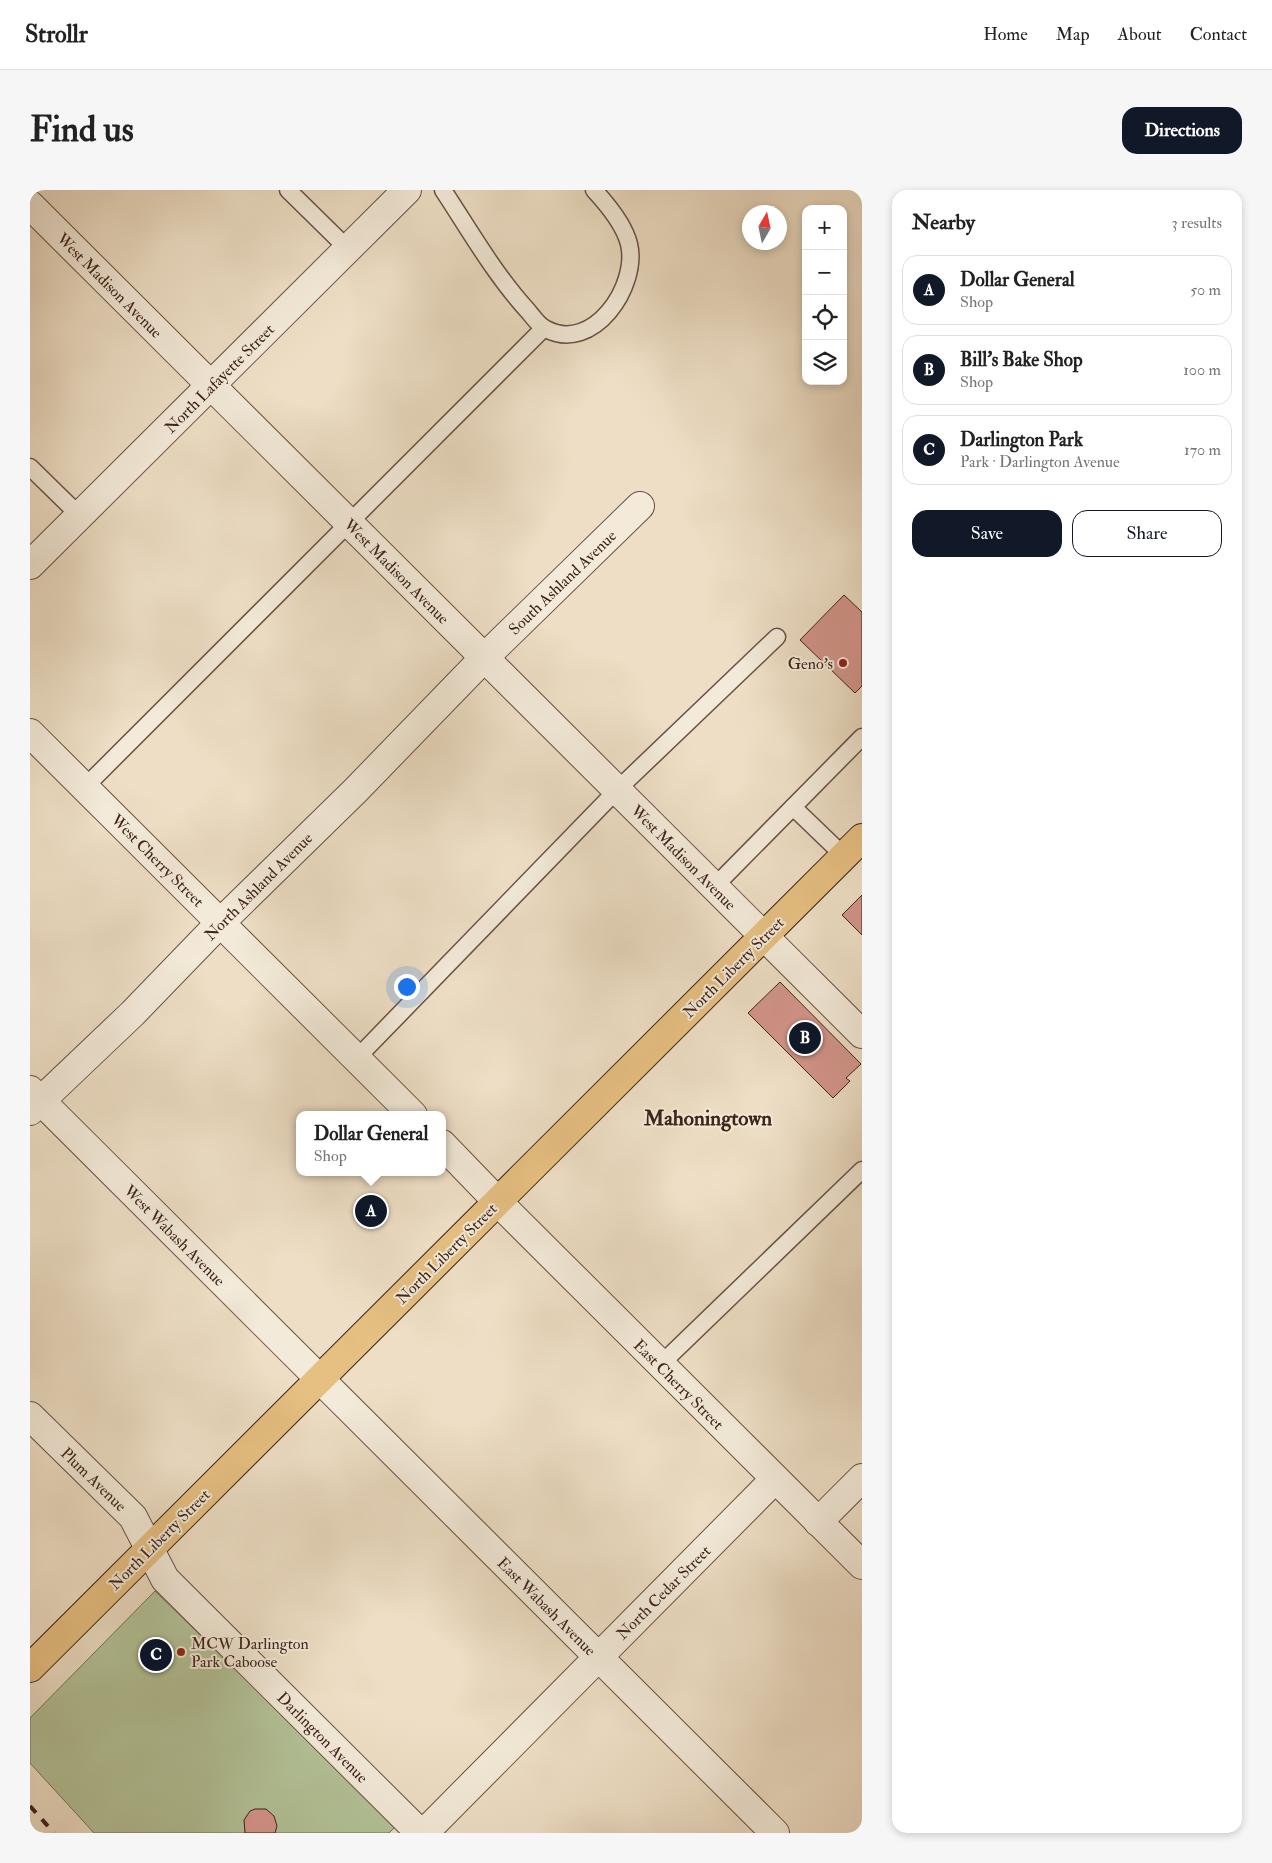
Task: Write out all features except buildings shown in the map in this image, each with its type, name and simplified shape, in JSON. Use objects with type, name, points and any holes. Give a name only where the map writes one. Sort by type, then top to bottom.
[{"type":"main road","name":"North Liberty Street","points":[[30,1668],[853,847]]},
{"type":"street","name":"North Lafayette Street","points":[[30,565],[407,190]]},
{"type":"street","name":"West Madison Avenue","points":[[30,205],[862,1034]]},
{"type":"street","name":"South Ashland Avenue","points":[[484,658],[640,506]]},
{"type":"street","name":"North Ashland Avenue","points":[[34,1100],[133,1013],[484,658]]},
{"type":"street","name":"West Cherry Street","points":[[30,733],[409,1111]]},
{"type":"street","name":"West Wabash Avenue","points":[[34,1100],[319,1380]]},
{"type":"street","points":[[446,1148],[498,1202]]},
{"type":"street","name":"East Cherry Street","points":[[498,1202],[862,1565]]},
{"type":"street","name":"East Wabash Avenue","points":[[319,1380],[774,1833]]},
{"type":"street","name":"Plum Avenue","points":[[30,1416],[132,1517],[149,1549]]},
{"type":"street","points":[[818,1522],[862,1478]]},
{"type":"street","name":"North Cedar Street","points":[[422,1833],[775,1479]]},
{"type":"street","name":"Darlington Avenue","points":[[149,1549],[165,1580],[422,1833]]},
{"type":"lane","points":[[288,190],[348,249]]},
{"type":"lane","points":[[444,190],[506,288],[544,328],[558,335],[574,334],[592,327],[616,300],[626,282],[630,262],[628,243],[614,216],[594,190]]},
{"type":"lane","points":[[85,787],[544,328]]},
{"type":"lane","points":[[30,467],[80,516]]},
{"type":"lane","points":[[356,1059],[617,790],[777,637]]},
{"type":"lane","points":[[714,887],[862,737]]},
{"type":"lane","points":[[793,807],[853,847]]},
{"type":"lane","points":[[660,1365],[862,1170]]},
{"type":"green space","points":[[155,1591],[396,1826],[389,1833],[94,1833],[30,1763],[30,1718]]},
{"type":"railway","points":[[30,1806],[54,1833]]},
{"type":"railway","points":[[30,1828],[35,1833]]},
{"type":"place","name":"Geno's","points":[[843,663]]},
{"type":"place","name":"Bill's Bake Shop","points":[[805,1038]]},
{"type":"place","name":"Dollar General","points":[[371,1211]]},
{"type":"place","name":"MCW Darlington Park Caboose","points":[[181,1652]]},
{"type":"place","name":"Darlington Park","points":[[156,1655]]},
{"type":"district","name":"Mahoningtown","points":[[708,1118]]}]
